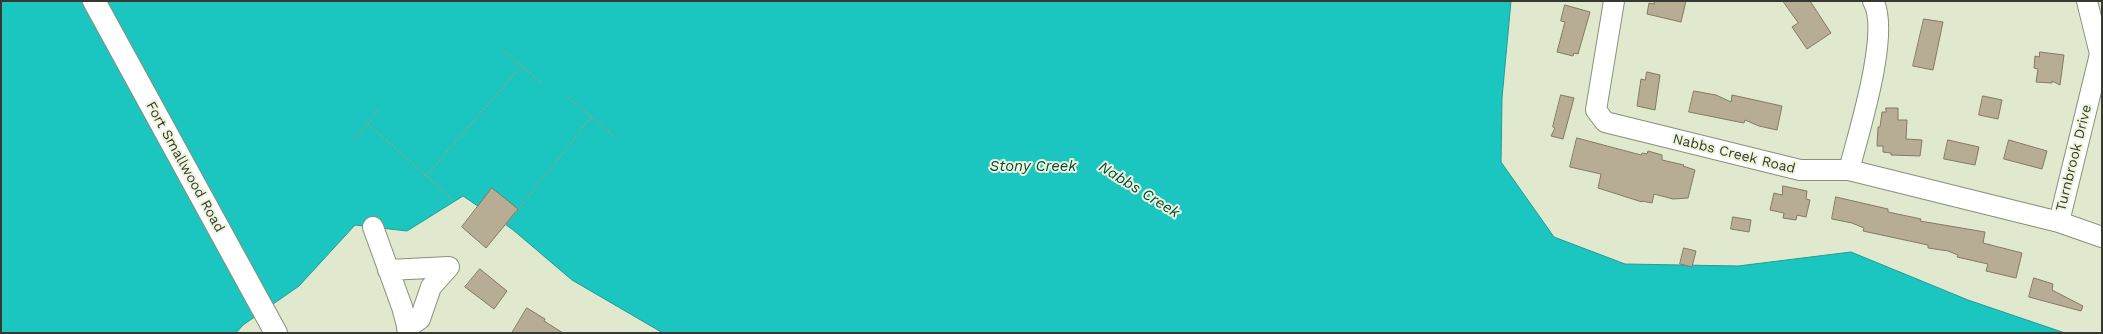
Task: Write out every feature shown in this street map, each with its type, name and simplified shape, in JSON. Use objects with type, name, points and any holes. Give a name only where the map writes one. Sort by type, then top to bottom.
[{"type":"main road","name":"Fort Smallwood Road","points":[[94,1],[274,329]]},
{"type":"street","name":"Nabbs Creek Road","points":[[1614,1],[1596,110],[1605,122],[1800,170],[1849,170],[2059,222],[2102,237]]},
{"type":"street","points":[[1849,170],[1869,98],[1877,52],[1877,8],[1873,1]]},
{"type":"street","name":"Turnbrook Drive","points":[[2059,222],[2100,54],[2087,1]]},
{"type":"street","points":[[373,227],[408,331],[420,319],[431,287],[449,267],[388,270]]},
{"type":"path","points":[[502,50],[542,83]]},
{"type":"path","points":[[426,176],[521,66]]},
{"type":"path","points":[[569,98],[614,136]]},
{"type":"path","points":[[355,139],[380,108]]},
{"type":"path","points":[[506,225],[591,117]]},
{"type":"path","points":[[368,124],[454,201]]},
{"type":"water","name":"Stony Creek","points":[[1,1],[1511,1],[1502,98],[1501,162],[1554,237],[1625,264],[1738,266],[1851,252],[1968,300],[2065,333],[663,333],[572,280],[512,229],[463,196],[407,231],[355,225],[299,286],[243,325],[236,333],[1,333]]},
{"type":"building","points":[[1654,1],[1686,1],[1681,22],[1647,14],[1649,3],[1654,4]]},
{"type":"building","points":[[1783,1],[1810,1],[1831,33],[1807,49],[1792,27],[1798,23]]},
{"type":"building","points":[[1565,5],[1590,12],[1578,54],[1574,53],[1573,56],[1557,52],[1565,22],[1561,21]]},
{"type":"building","points":[[1924,19],[1943,22],[1933,70],[1913,66]]},
{"type":"building","points":[[2040,52],[2064,55],[2060,85],[2052,81],[2052,83],[2036,82],[2038,69],[2034,68],[2035,56],[2039,57]]},
{"type":"building","points":[[1647,72],[1660,75],[1655,110],[1637,106],[1641,79],[1645,80]]},
{"type":"building","points":[[1694,91],[1716,95],[1731,102],[1732,95],[1782,106],[1777,130],[1759,126],[1745,120],[1744,123],[1689,112]]},
{"type":"building","points":[[1561,95],[1574,98],[1563,139],[1551,136],[1555,128],[1553,127]]},
{"type":"building","points":[[1983,96],[2002,100],[1998,119],[1979,115]]},
{"type":"building","points":[[1886,108],[1898,108],[1898,120],[1907,120],[1906,139],[1922,140],[1920,156],[1891,155],[1891,153],[1883,152],[1883,146],[1877,146],[1878,127],[1880,127],[1882,112],[1886,112]]},
{"type":"building","points":[[1577,138],[1641,155],[1642,153],[1647,154],[1648,151],[1662,155],[1662,160],[1684,165],[1683,166],[1695,170],[1688,198],[1673,199],[1654,194],[1652,203],[1642,202],[1598,188],[1601,174],[1570,167]]},
{"type":"building","points":[[1948,140],[1979,147],[1975,165],[1944,159]]},
{"type":"building","points":[[2009,140],[2047,151],[2042,169],[2004,159]]},
{"type":"building","points":[[1783,186],[1807,191],[1806,199],[1810,200],[1806,217],[1797,215],[1796,220],[1783,218],[1784,213],[1770,210],[1774,193],[1782,195]]},
{"type":"building","points":[[492,188],[518,209],[486,248],[462,227]]},
{"type":"building","points":[[1836,197],[1888,209],[1888,212],[1921,219],[1920,221],[1985,232],[1983,243],[2022,253],[2016,278],[1986,271],[1988,264],[1957,257],[1958,255],[1948,251],[1928,248],[1928,245],[1863,231],[1864,228],[1852,223],[1832,219]]},
{"type":"building","points":[[1733,217],[1751,220],[1749,232],[1731,229]]},
{"type":"building","points":[[1684,248],[1696,251],[1692,267],[1680,264]]},
{"type":"building","points":[[480,269],[507,291],[494,309],[465,287]]},
{"type":"building","points":[[2034,278],[2053,284],[2052,290],[2083,306],[2081,311],[2029,297]]},
{"type":"building","points":[[527,308],[545,319],[544,321],[563,333],[512,333]]},
{"type":"water label","name":"Nabbs Creek","points":[[1139,190]]}]
